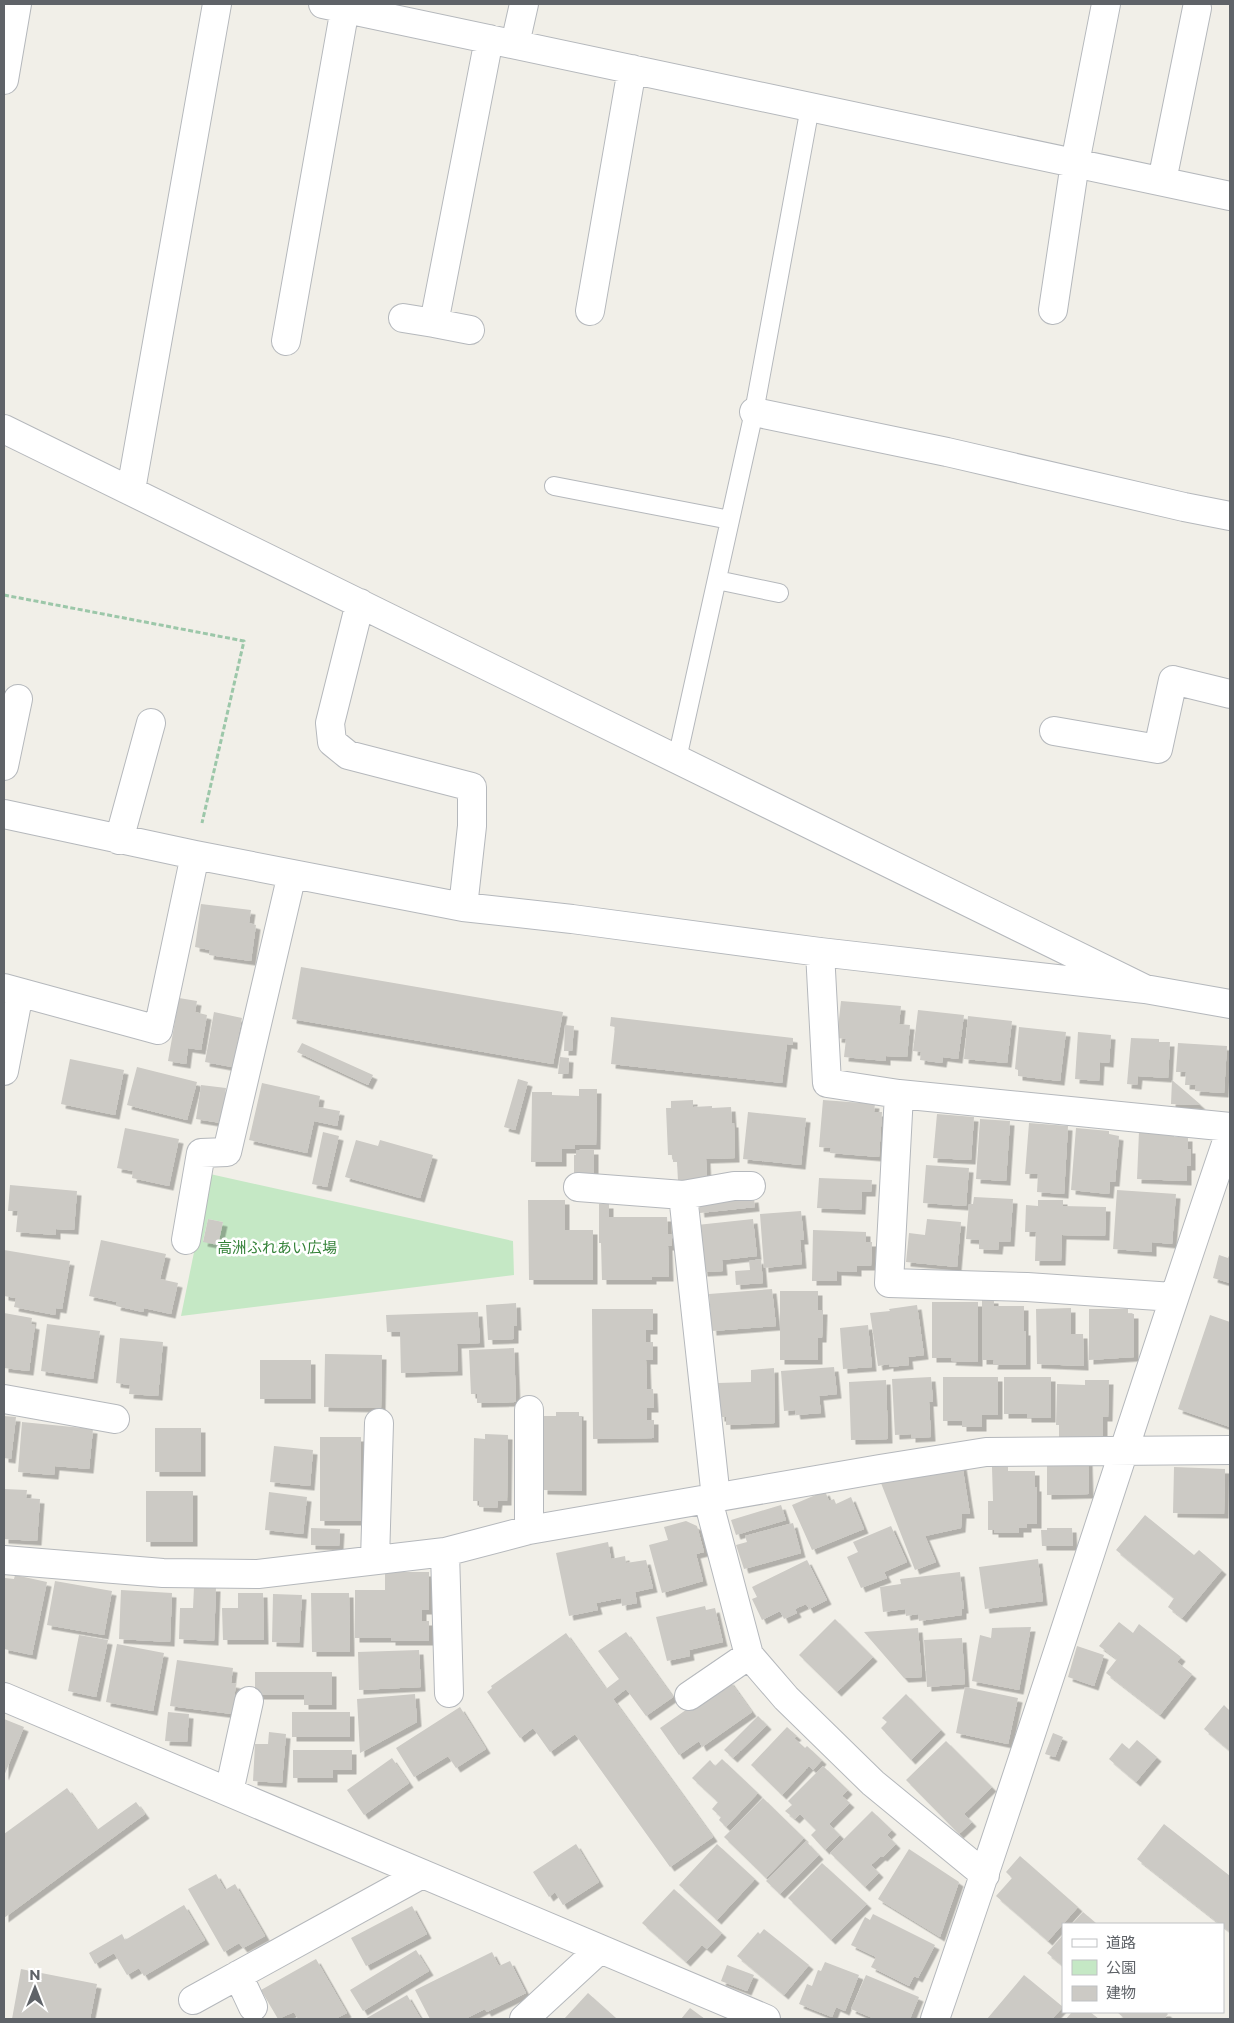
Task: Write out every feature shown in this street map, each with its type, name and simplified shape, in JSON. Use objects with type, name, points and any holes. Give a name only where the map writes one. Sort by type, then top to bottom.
[{"type":"street","points":[[4,80],[17,4]]},
{"type":"street","points":[[131,490],[217,4]]},
{"type":"street","points":[[434,322],[502,41],[524,4]]},
{"type":"street","points":[[1053,310],[1075,163],[1106,4]]},
{"type":"street","points":[[286,342],[334,6],[1230,196]]},
{"type":"street","points":[[1162,182],[1197,8]]},
{"type":"street","points":[[590,311],[632,69]]},
{"type":"street","points":[[403,318],[434,322],[470,330]]},
{"type":"street","points":[[754,412],[947,452],[1230,516]]},
{"type":"street","points":[[4,429],[1146,989]]},
{"type":"street","points":[[360,603],[330,723],[332,742],[348,755],[472,787],[472,826],[463,908]]},
{"type":"street","points":[[1054,731],[1158,749],[1173,680],[1230,694]]},
{"type":"street","points":[[4,766],[18,699]]},
{"type":"street","points":[[119,840],[150,723]]},
{"type":"street","points":[[4,814],[119,840],[463,908],[572,919],[820,952],[1146,989],[1230,1004]]},
{"type":"street","points":[[4,1071],[11,991],[158,1030],[194,855]]},
{"type":"street","points":[[186,1240],[201,1153],[227,1152],[292,874]]},
{"type":"street","points":[[820,952],[828,1083],[899,1094],[1230,1127]]},
{"type":"street","points":[[899,1094],[889,1283],[1027,1287],[1173,1297]]},
{"type":"street","points":[[935,2019],[985,1875],[1173,1297],[1230,1132]]},
{"type":"street","points":[[578,1187],[683,1196],[734,1186],[751,1186]]},
{"type":"street","points":[[683,1196],[712,1499],[749,1655],[786,1698],[873,1783],[985,1875]]},
{"type":"street","points":[[4,1399],[115,1420]]},
{"type":"street","points":[[529,1410],[529,1530]]},
{"type":"street","points":[[376,1560],[378,1423]]},
{"type":"street","points":[[4,1560],[163,1573],[258,1574],[445,1552],[529,1530],[986,1452],[1230,1450]]},
{"type":"street","points":[[445,1552],[449,1693]]},
{"type":"street","points":[[689,1696],[749,1655]]},
{"type":"street","points":[[4,1697],[762,2019]]},
{"type":"street","points":[[229,1792],[249,1701]]},
{"type":"street","points":[[193,2000],[422,1874]]},
{"type":"street","points":[[524,2019],[600,1949]]},
{"type":"street","points":[[238,1975],[253,2007]]},
{"type":"lane","points":[[677,759],[754,412],[810,107]]},
{"type":"lane","points":[[554,486],[730,520]]},
{"type":"lane","points":[[717,580],[779,593]]},
{"type":"path","points":[[4,595],[244,641],[194,855]]},
{"type":"green space","name":"高洲ふれあい広場","points":[[210,1174],[513,1241],[514,1275],[181,1316]],"holes":[[[208,1219],[223,1222],[218,1244],[203,1241]]]},
{"type":"building","points":[[201,904],[251,910],[249,923],[256,925],[251,961],[209,955],[210,950],[195,947]]},
{"type":"building","points":[[301,967],[563,1012],[553,1064],[292,1019]]},
{"type":"building","points":[[179,998],[197,1001],[195,1012],[207,1015],[201,1050],[188,1048],[186,1064],[168,1061]]},
{"type":"building","points":[[841,1001],[901,1006],[899,1024],[910,1025],[907,1057],[886,1056],[886,1061],[844,1057],[846,1039],[837,1038]]},
{"type":"building","points":[[918,1010],[964,1015],[958,1059],[943,1057],[942,1063],[920,1060],[921,1052],[913,1051]]},
{"type":"building","points":[[214,1012],[242,1018],[232,1067],[205,1062]]},
{"type":"building","points":[[968,1016],[1012,1021],[1007,1063],[964,1059]]},
{"type":"building","points":[[611,1017],[793,1038],[793,1045],[787,1044],[782,1083],[611,1064],[615,1027],[610,1026]]},
{"type":"building","points":[[565,1025],[574,1026],[572,1051],[564,1051]]},
{"type":"building","points":[[1019,1027],[1066,1032],[1060,1081],[1018,1076],[1018,1070],[1015,1069]]},
{"type":"building","points":[[1078,1032],[1111,1035],[1109,1063],[1100,1062],[1099,1081],[1075,1079]]},
{"type":"building","points":[[1131,1038],[1159,1039],[1159,1042],[1170,1042],[1168,1078],[1138,1076],[1137,1085],[1127,1084]]},
{"type":"building","points":[[302,1043],[373,1075],[368,1085],[297,1052]]},
{"type":"building","points":[[1178,1043],[1227,1046],[1224,1093],[1195,1091],[1196,1085],[1185,1085],[1186,1072],[1176,1072]]},
{"type":"building","points":[[560,1057],[569,1058],[568,1074],[558,1074]]},
{"type":"building","points":[[70,1059],[124,1070],[115,1115],[61,1104]]},
{"type":"building","points":[[137,1067],[197,1082],[187,1120],[127,1105]]},
{"type":"building","points":[[518,1079],[528,1082],[515,1130],[504,1127]]},
{"type":"building","points":[[1172,1080],[1201,1105],[1171,1104]]},
{"type":"building","points":[[262,1083],[320,1096],[318,1107],[340,1111],[337,1126],[314,1121],[307,1153],[249,1140]]},
{"type":"building","points":[[201,1085],[226,1088],[221,1123],[196,1119]]},
{"type":"building","points":[[579,1089],[597,1089],[596,1145],[575,1145],[575,1149],[562,1149],[562,1162],[531,1162],[532,1092],[552,1092],[552,1095],[579,1096]]},
{"type":"building","points":[[693,1100],[693,1107],[731,1107],[732,1123],[734,1123],[735,1158],[706,1159],[707,1180],[678,1181],[677,1162],[673,1162],[673,1155],[668,1155],[666,1108],[671,1108],[671,1101]]},
{"type":"building","points":[[823,1100],[875,1104],[874,1112],[882,1112],[879,1157],[830,1153],[831,1148],[819,1147]]},
{"type":"building","points":[[748,1112],[806,1118],[801,1165],[743,1159]]},
{"type":"building","points":[[937,1114],[974,1117],[971,1160],[933,1158]]},
{"type":"building","points":[[980,1119],[1010,1121],[1006,1181],[976,1179]]},
{"type":"building","points":[[1029,1123],[1068,1126],[1064,1194],[1037,1192],[1038,1174],[1025,1174]]},
{"type":"building","points":[[125,1128],[179,1139],[169,1186],[132,1178],[133,1171],[117,1168]]},
{"type":"building","points":[[1076,1128],[1109,1131],[1109,1134],[1119,1136],[1115,1182],[1110,1182],[1109,1194],[1071,1190]]},
{"type":"building","points":[[1139,1131],[1175,1133],[1174,1137],[1188,1137],[1188,1149],[1191,1149],[1191,1166],[1187,1166],[1187,1181],[1137,1179]]},
{"type":"building","points":[[323,1132],[339,1136],[327,1187],[312,1184]]},
{"type":"building","points":[[356,1140],[378,1146],[380,1140],[433,1155],[420,1198],[345,1177]]},
{"type":"building","points":[[576,1150],[594,1150],[594,1174],[574,1174],[574,1155],[576,1155]]},
{"type":"building","points":[[926,1165],[969,1168],[966,1206],[923,1203]]},
{"type":"building","points":[[819,1178],[872,1180],[871,1192],[862,1192],[861,1210],[817,1208]]},
{"type":"building","points":[[10,1185],[77,1191],[74,1230],[56,1229],[56,1235],[16,1232],[18,1211],[8,1211]]},
{"type":"building","points":[[1117,1190],[1176,1194],[1172,1244],[1152,1242],[1152,1252],[1113,1249]]},
{"type":"building","points":[[974,1197],[1013,1199],[1010,1242],[999,1242],[998,1250],[979,1249],[979,1240],[966,1239],[969,1204],[973,1204]]},
{"type":"building","points":[[754,1198],[755,1207],[700,1213],[699,1204]]},
{"type":"building","points":[[528,1200],[565,1200],[565,1230],[593,1230],[593,1280],[529,1280]]},
{"type":"building","points":[[1038,1200],[1063,1200],[1063,1206],[1106,1207],[1105,1236],[1062,1235],[1061,1261],[1035,1261],[1036,1232],[1025,1232],[1026,1205],[1038,1206]]},
{"type":"building","points":[[599,1204],[609,1204],[609,1217],[667,1217],[668,1234],[672,1234],[672,1246],[668,1246],[669,1277],[652,1277],[652,1280],[602,1280],[601,1243],[599,1243]]},
{"type":"building","points":[[801,1211],[804,1240],[800,1240],[802,1264],[764,1268],[760,1214]]},
{"type":"building","points":[[208,1219],[223,1222],[218,1245],[203,1242]]},
{"type":"building","points":[[753,1219],[757,1256],[722,1260],[723,1271],[703,1272],[697,1225]]},
{"type":"building","points":[[927,1219],[961,1222],[957,1267],[906,1262],[909,1233],[925,1235]]},
{"type":"building","points":[[813,1230],[866,1232],[866,1242],[872,1242],[871,1266],[857,1266],[857,1272],[837,1271],[837,1281],[812,1281]]},
{"type":"building","points":[[101,1240],[166,1254],[160,1279],[178,1283],[171,1314],[144,1308],[143,1312],[116,1306],[117,1302],[89,1296]]},
{"type":"building","points":[[4,1250],[70,1261],[62,1309],[56,1308],[55,1315],[14,1307],[16,1298],[4,1296]]},
{"type":"building","points":[[1230,1253],[1230,1283],[1213,1278],[1219,1255],[1228,1258]]},
{"type":"building","points":[[761,1259],[763,1283],[736,1285],[735,1271],[750,1270],[749,1261]]},
{"type":"building","points":[[772,1289],[776,1326],[712,1331],[709,1294]]},
{"type":"building","points":[[780,1291],[818,1291],[818,1310],[823,1310],[822,1338],[818,1338],[818,1360],[780,1360]]},
{"type":"building","points":[[982,1299],[994,1299],[994,1306],[1024,1306],[1026,1365],[993,1365],[994,1360],[982,1360]]},
{"type":"building","points":[[932,1302],[978,1302],[978,1362],[951,1361],[952,1358],[932,1358]]},
{"type":"building","points":[[516,1303],[517,1326],[514,1326],[514,1339],[488,1340],[486,1305]]},
{"type":"building","points":[[917,1305],[924,1355],[908,1357],[909,1365],[889,1367],[889,1364],[878,1366],[870,1313]]},
{"type":"building","points":[[1071,1308],[1071,1334],[1083,1334],[1084,1366],[1037,1364],[1036,1309]]},
{"type":"building","points":[[592,1309],[653,1309],[653,1330],[646,1330],[646,1342],[653,1342],[653,1360],[646,1360],[647,1389],[653,1389],[654,1408],[647,1408],[647,1420],[654,1420],[654,1438],[593,1439]]},
{"type":"building","points":[[1089,1309],[1128,1309],[1128,1314],[1134,1314],[1134,1357],[1089,1360]]},
{"type":"building","points":[[478,1312],[480,1343],[457,1344],[458,1371],[401,1373],[400,1332],[387,1332],[386,1315]]},
{"type":"building","points":[[4,1313],[32,1318],[31,1324],[35,1325],[29,1371],[4,1368]]},
{"type":"building","points":[[1210,1315],[1230,1322],[1230,1427],[1178,1409]]},
{"type":"building","points":[[47,1324],[100,1331],[93,1379],[41,1371]]},
{"type":"building","points":[[868,1325],[872,1367],[843,1369],[840,1328]]},
{"type":"building","points":[[120,1338],[163,1342],[158,1396],[129,1394],[130,1385],[116,1383]]},
{"type":"building","points":[[514,1348],[516,1402],[477,1403],[477,1394],[471,1394],[469,1350]]},
{"type":"building","points":[[325,1354],[382,1355],[381,1408],[324,1407]]},
{"type":"building","points":[[260,1360],[311,1360],[311,1399],[260,1399]]},
{"type":"building","points":[[834,1367],[837,1394],[819,1396],[821,1413],[796,1415],[795,1410],[784,1411],[781,1371]]},
{"type":"building","points":[[774,1368],[775,1423],[726,1425],[726,1417],[720,1417],[718,1383],[751,1382],[751,1370]]},
{"type":"building","points":[[931,1377],[933,1402],[929,1402],[931,1437],[911,1438],[911,1434],[895,1435],[892,1379]]},
{"type":"building","points":[[943,1377],[998,1377],[998,1415],[982,1415],[982,1427],[962,1427],[962,1421],[943,1421]]},
{"type":"building","points":[[1004,1377],[1051,1377],[1051,1418],[1027,1418],[1027,1414],[1004,1414]]},
{"type":"building","points":[[886,1380],[888,1439],[851,1440],[849,1382]]},
{"type":"building","points":[[1085,1380],[1109,1380],[1108,1417],[1103,1417],[1103,1439],[1059,1438],[1059,1425],[1056,1425],[1057,1384],[1085,1385]]},
{"type":"building","points":[[556,1412],[579,1412],[579,1416],[582,1416],[582,1491],[543,1490],[543,1438],[538,1438],[538,1416],[556,1416]]},
{"type":"building","points":[[4,1416],[16,1417],[11,1459],[4,1458]]},
{"type":"building","points":[[22,1422],[93,1429],[89,1469],[55,1466],[54,1475],[18,1472]]},
{"type":"building","points":[[155,1428],[201,1428],[201,1472],[155,1472]]},
{"type":"building","points":[[485,1434],[508,1435],[507,1501],[498,1501],[497,1508],[479,1507],[479,1501],[473,1501],[474,1438],[485,1439]]},
{"type":"building","points":[[320,1437],[361,1437],[361,1521],[320,1521]]},
{"type":"building","points":[[274,1446],[313,1450],[310,1486],[270,1482]]},
{"type":"building","points":[[1088,1458],[1089,1494],[1047,1495],[1047,1459]]},
{"type":"building","points":[[962,1464],[970,1514],[962,1514],[961,1528],[925,1536],[936,1562],[915,1570],[879,1478]]},
{"type":"building","points":[[992,1467],[1008,1467],[1008,1471],[1035,1471],[1037,1524],[1027,1524],[1027,1528],[1019,1528],[1019,1533],[994,1533],[994,1530],[988,1530],[988,1501],[993,1501]]},
{"type":"building","points":[[1174,1467],[1225,1469],[1224,1514],[1173,1513]]},
{"type":"building","points":[[4,1489],[27,1490],[26,1498],[40,1499],[37,1541],[4,1539]]},
{"type":"building","points":[[146,1491],[193,1491],[193,1542],[146,1542]]},
{"type":"building","points":[[825,1491],[829,1501],[834,1499],[836,1504],[851,1497],[864,1529],[812,1550],[792,1505]]},
{"type":"building","points":[[269,1492],[307,1497],[303,1534],[265,1530]]},
{"type":"building","points":[[781,1505],[786,1520],[736,1535],[731,1520]]},
{"type":"building","points":[[1145,1515],[1194,1555],[1199,1550],[1222,1570],[1182,1618],[1168,1607],[1174,1598],[1116,1550]]},
{"type":"building","points":[[686,1521],[697,1526],[704,1552],[696,1554],[703,1581],[662,1593],[649,1545],[668,1540],[664,1527]]},
{"type":"building","points":[[793,1523],[801,1553],[744,1569],[736,1545],[747,1542],[745,1536]]},
{"type":"building","points":[[891,1526],[907,1562],[884,1572],[887,1578],[861,1588],[847,1557],[858,1552],[853,1542]]},
{"type":"building","points":[[311,1528],[340,1529],[339,1546],[311,1545]]},
{"type":"building","points":[[1047,1528],[1072,1528],[1073,1546],[1042,1546],[1041,1530],[1047,1530]]},
{"type":"building","points":[[608,1542],[611,1559],[625,1556],[626,1563],[646,1560],[653,1588],[635,1592],[637,1603],[622,1606],[621,1598],[596,1603],[598,1610],[569,1616],[556,1553]]},
{"type":"building","points":[[1038,1559],[1043,1601],[985,1609],[979,1567]]},
{"type":"building","points":[[807,1560],[827,1600],[809,1609],[806,1604],[795,1609],[797,1613],[784,1619],[780,1611],[762,1620],[752,1599],[757,1597],[752,1587]]},
{"type":"building","points":[[385,1572],[429,1572],[429,1610],[422,1610],[422,1621],[429,1621],[429,1641],[391,1641],[391,1638],[355,1638],[355,1590],[385,1590]]},
{"type":"building","points":[[960,1572],[964,1609],[962,1609],[962,1615],[919,1621],[918,1614],[906,1616],[905,1609],[883,1612],[880,1587],[901,1584],[900,1579]]},
{"type":"building","points":[[15,1575],[47,1582],[32,1655],[4,1649],[4,1583],[5,1578],[14,1579]]},
{"type":"building","points":[[55,1581],[112,1591],[104,1635],[47,1625]]},
{"type":"building","points":[[194,1587],[216,1587],[214,1641],[179,1639],[180,1608],[193,1608]]},
{"type":"building","points":[[121,1590],[172,1593],[170,1642],[119,1639]]},
{"type":"building","points":[[238,1593],[263,1593],[264,1640],[223,1640],[222,1608],[238,1608]]},
{"type":"building","points":[[311,1593],[349,1593],[350,1652],[312,1652]]},
{"type":"building","points":[[273,1594],[302,1595],[299,1643],[272,1642]]},
{"type":"building","points":[[705,1606],[706,1610],[715,1608],[723,1642],[689,1650],[690,1656],[667,1661],[656,1617]]},
{"type":"building","points":[[835,1619],[873,1657],[837,1692],[799,1655]]},
{"type":"building","points":[[1119,1622],[1133,1633],[1139,1624],[1181,1657],[1177,1662],[1192,1674],[1160,1715],[1106,1673],[1117,1659],[1099,1646]]},
{"type":"building","points":[[1031,1627],[1019,1690],[972,1681],[980,1635],[991,1638],[992,1628]]},
{"type":"building","points":[[918,1628],[922,1677],[904,1678],[864,1632]]},
{"type":"building","points":[[626,1632],[673,1697],[646,1716],[626,1689],[613,1699],[713,1837],[670,1867],[575,1734],[550,1752],[533,1728],[520,1738],[487,1692],[492,1688],[491,1686],[566,1633],[606,1689],[619,1679],[598,1651]]},
{"type":"building","points":[[79,1635],[108,1640],[96,1697],[68,1691]]},
{"type":"building","points":[[962,1638],[965,1684],[927,1687],[924,1640]]},
{"type":"building","points":[[117,1644],[164,1653],[153,1711],[106,1702]]},
{"type":"building","points":[[1077,1646],[1104,1655],[1094,1686],[1068,1677]]},
{"type":"building","points":[[419,1650],[421,1687],[359,1690],[358,1652]]},
{"type":"building","points":[[177,1660],[233,1668],[231,1683],[236,1684],[232,1714],[170,1706]]},
{"type":"building","points":[[255,1672],[332,1672],[332,1705],[304,1705],[304,1695],[255,1695]]},
{"type":"building","points":[[729,1680],[752,1712],[702,1747],[699,1741],[679,1755],[660,1728]]},
{"type":"building","points":[[965,1687],[1018,1698],[1008,1744],[956,1733]]},
{"type":"building","points":[[415,1694],[417,1722],[360,1753],[357,1699]]},
{"type":"building","points":[[906,1694],[941,1730],[911,1760],[881,1728],[887,1722],[882,1718]]},
{"type":"building","points":[[1224,1705],[1230,1711],[1230,1751],[1204,1729]]},
{"type":"building","points":[[460,1707],[486,1749],[456,1768],[448,1756],[414,1777],[396,1748]]},
{"type":"building","points":[[168,1712],[189,1714],[187,1742],[165,1741]]},
{"type":"building","points":[[292,1712],[350,1712],[350,1737],[292,1737]]},
{"type":"building","points":[[758,1716],[767,1725],[733,1758],[724,1750]]},
{"type":"building","points":[[4,1719],[24,1727],[4,1776]]},
{"type":"building","points":[[787,1727],[797,1736],[794,1738],[805,1748],[807,1746],[822,1760],[813,1770],[809,1766],[782,1795],[751,1765]]},
{"type":"building","points":[[269,1732],[286,1734],[282,1783],[253,1781],[255,1744],[268,1744]]},
{"type":"building","points":[[1053,1733],[1063,1737],[1055,1757],[1045,1754]]},
{"type":"building","points":[[1137,1740],[1157,1757],[1136,1782],[1109,1759],[1122,1743],[1129,1749]]},
{"type":"building","points":[[946,1741],[992,1787],[964,1814],[972,1822],[959,1834],[906,1780]]},
{"type":"building","points":[[293,1750],[352,1750],[352,1770],[333,1770],[333,1778],[293,1778]]},
{"type":"building","points":[[392,1758],[409,1783],[364,1815],[347,1790]]},
{"type":"building","points":[[722,1759],[758,1793],[726,1827],[719,1820],[721,1817],[712,1809],[718,1802],[692,1778],[710,1760],[715,1766]]},
{"type":"building","points":[[823,1766],[848,1790],[842,1796],[850,1803],[829,1824],[840,1835],[825,1850],[811,1835],[816,1830],[800,1814],[795,1819],[785,1811],[792,1805],[788,1801]]},
{"type":"building","points":[[67,1788],[97,1830],[136,1802],[145,1814],[4,1918],[4,1834]]},
{"type":"building","points":[[763,1798],[804,1838],[766,1878],[724,1837]]},
{"type":"building","points":[[872,1811],[892,1830],[887,1835],[896,1844],[883,1857],[881,1856],[871,1865],[879,1873],[865,1887],[830,1853]]},
{"type":"building","points":[[1164,1824],[1230,1876],[1230,1932],[1224,1927],[1224,1923],[1219,1923],[1137,1859]]},
{"type":"building","points":[[806,1841],[819,1855],[780,1894],[766,1881]]},
{"type":"building","points":[[576,1844],[599,1882],[563,1905],[555,1892],[549,1897],[533,1872]]},
{"type":"building","points":[[717,1844],[755,1879],[717,1920],[679,1885]]},
{"type":"building","points":[[909,1849],[959,1882],[940,1937],[878,1899]]},
{"type":"building","points":[[1020,1856],[1078,1907],[1048,1941],[996,1896],[1012,1878],[1006,1872]]},
{"type":"building","points":[[822,1863],[867,1904],[831,1940],[788,1898]]},
{"type":"building","points":[[216,1874],[225,1890],[235,1884],[265,1936],[243,1948],[239,1943],[224,1952],[188,1889]]},
{"type":"building","points":[[674,1889],[722,1933],[707,1949],[702,1945],[686,1962],[642,1923]]},
{"type":"building","points":[[184,1905],[205,1940],[144,1976],[139,1968],[127,1975],[114,1953],[95,1964],[89,1953],[122,1934],[125,1940]]},
{"type":"building","points":[[412,1906],[427,1934],[366,1966],[351,1938]]},
{"type":"building","points":[[1083,1912],[1096,1923],[1073,1923]]},
{"type":"building","points":[[873,1914],[935,1945],[918,1978],[914,1976],[909,1986],[871,1967],[876,1957],[851,1945],[865,1917],[870,1920]]},
{"type":"building","points":[[764,1929],[809,1965],[784,1995],[737,1956],[758,1932],[760,1934]]},
{"type":"building","points":[[1062,1936],[1062,1965],[1047,1953]]},
{"type":"building","points":[[416,1950],[429,1971],[363,2011],[350,1990]]},
{"type":"building","points":[[492,1952],[499,1966],[510,1961],[526,1993],[487,2012],[485,2009],[465,2019],[430,2019],[415,1990]]},
{"type":"building","points":[[316,1959],[347,2013],[335,2019],[298,2019],[294,2012],[278,2019],[261,1990]]},
{"type":"building","points":[[825,1962],[859,1975],[845,2011],[836,2007],[832,2017],[799,2004],[807,1984],[812,1986],[818,1970],[821,1971]]},
{"type":"building","points":[[727,1965],[754,1975],[747,1991],[721,1981]]},
{"type":"building","points":[[21,1969],[97,1984],[90,2019],[12,2019]]},
{"type":"building","points":[[866,1975],[919,1997],[910,2019],[875,2019],[851,2009]]},
{"type":"building","points":[[1024,1975],[1062,2006],[1052,2019],[987,2019]]},
{"type":"building","points":[[588,1993],[617,2019],[564,2019]]},
{"type":"building","points":[[407,1995],[421,2019],[365,2019]]},
{"type":"building","points":[[690,2008],[705,2019],[681,2019]]},
{"type":"building","points":[[1071,2013],[1091,2013],[1099,2019],[1066,2019]]},
{"type":"building","points":[[1118,2013],[1168,2014],[1164,2019],[1125,2019]]}]
